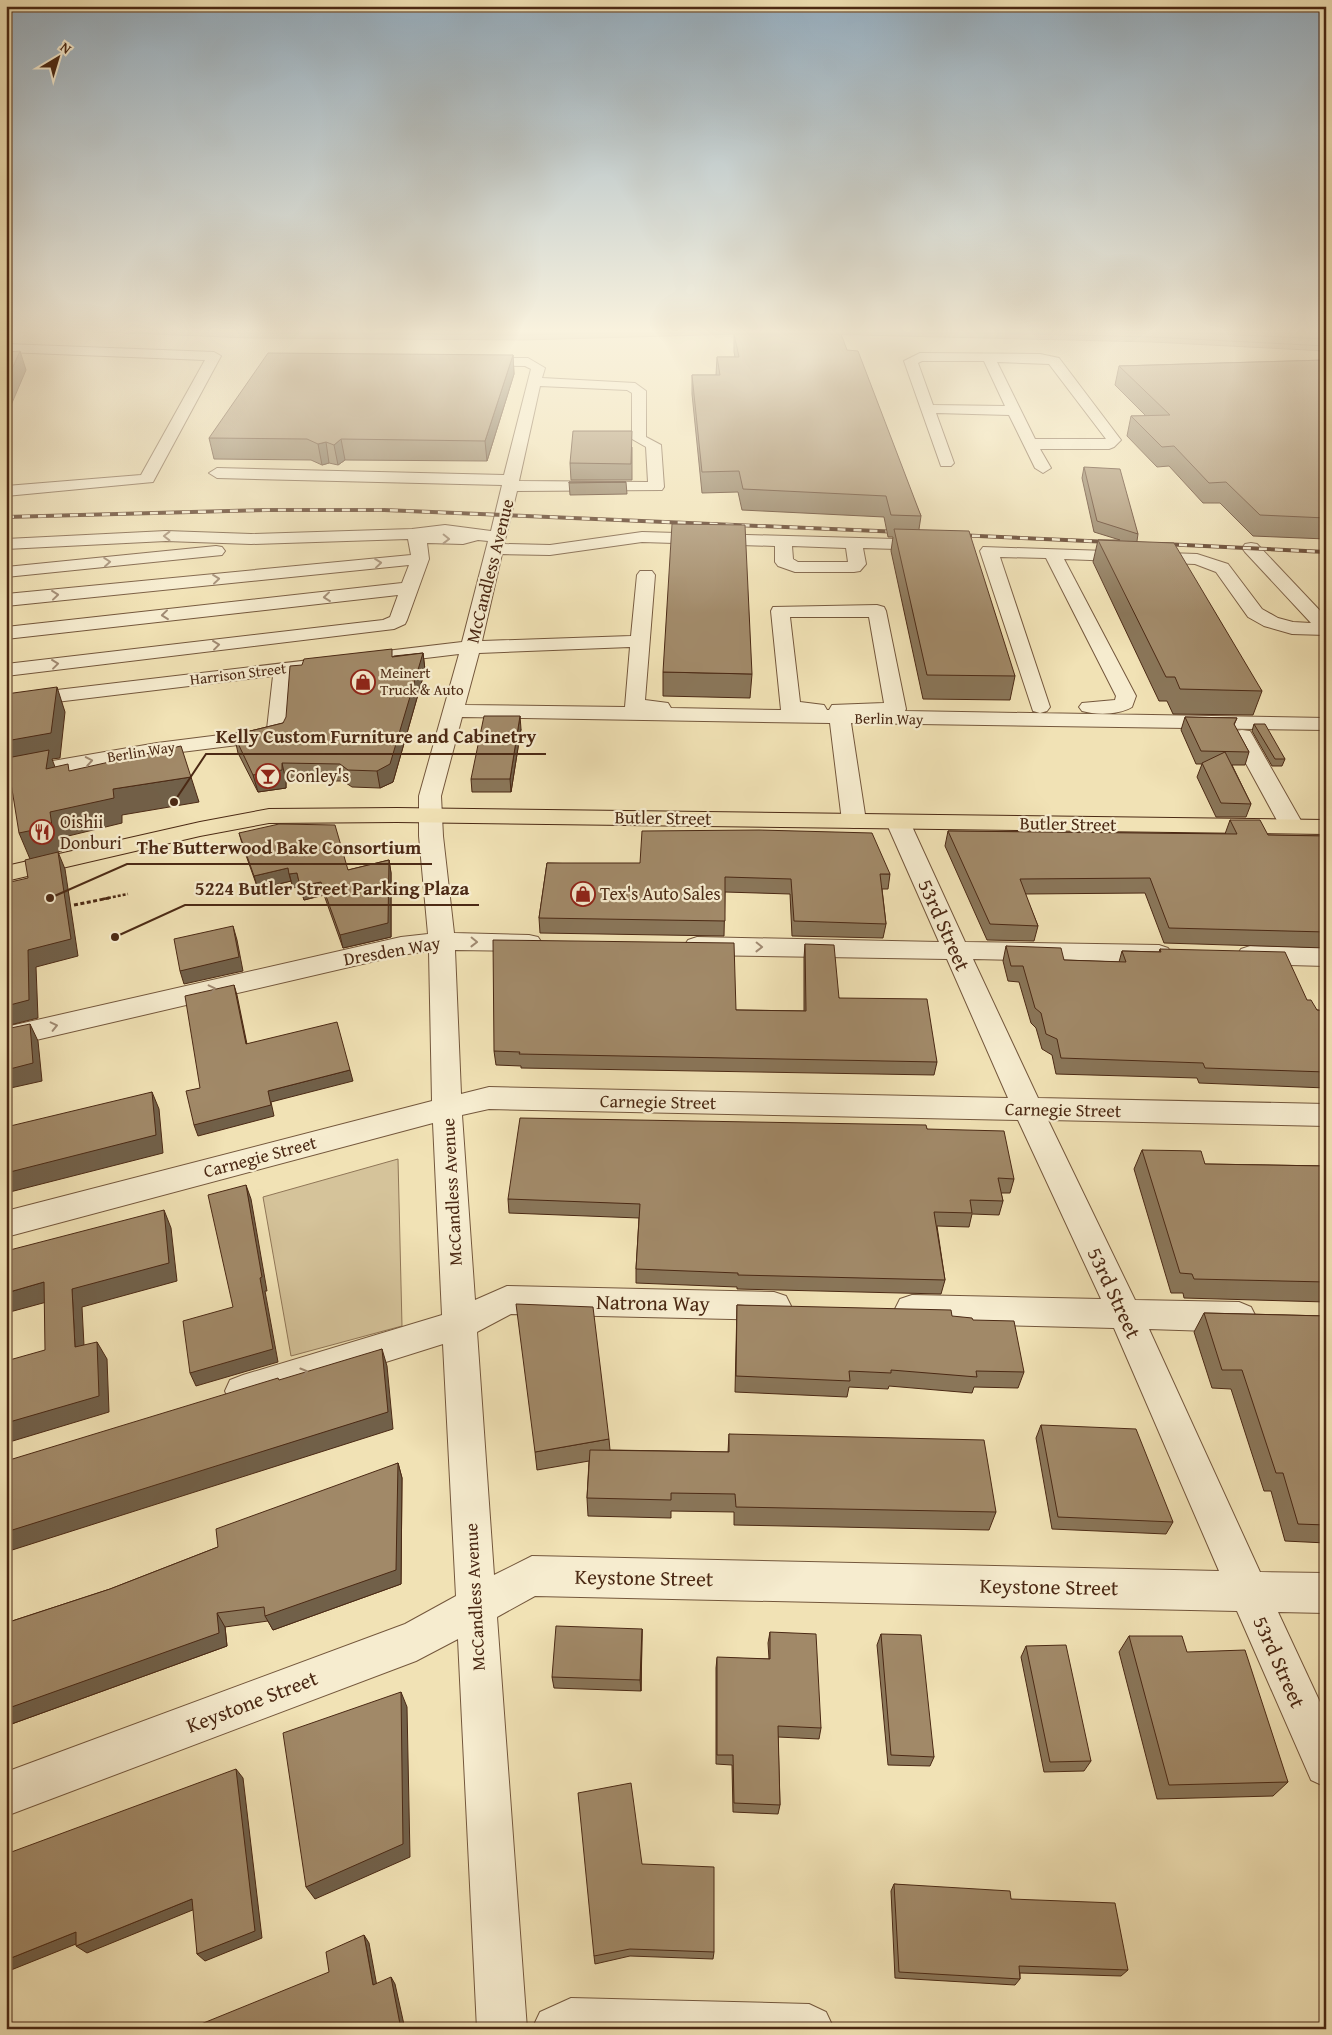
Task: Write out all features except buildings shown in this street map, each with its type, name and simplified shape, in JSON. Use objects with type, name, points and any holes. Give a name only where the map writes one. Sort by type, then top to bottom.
[{"type":"main road","name":"Butler Street","points":[[6,874],[200,829],[269,816],[431,815],[1326,827]]},
{"type":"street","points":[[6,491],[147,479],[178,423]]},
{"type":"street","name":"McCandless Avenue","points":[[502,2029],[447,1107],[442,941],[430,796],[471,647],[525,423]]},
{"type":"street","points":[[217,473],[511,483],[538,486],[656,487],[654,445],[639,438],[639,423]]},
{"type":"street","points":[[933,423],[946,463]]},
{"type":"street","points":[[1020,423],[1043,468]]},
{"type":"street","points":[[1030,444],[1109,444],[1114,440],[1101,423]]},
{"type":"street","points":[[6,544],[166,536],[251,539],[415,536],[423,531],[466,531],[497,542],[550,550],[642,537],[950,545]]},
{"type":"street","points":[[6,670],[386,625],[398,620],[420,559],[415,536]]},
{"type":"street","points":[[6,572],[212,552],[251,539]]},
{"type":"street","points":[[783,541],[784,562],[787,565],[803,568],[854,567],[857,564],[854,543]]},
{"type":"street","points":[[1251,548],[1326,628]]},
{"type":"street","points":[[1040,707],[983,549],[1204,561],[1222,568],[1255,612],[1271,622],[1292,628],[1326,628]]},
{"type":"street","points":[[646,575],[634,706],[790,708],[840,714],[896,709],[1120,706],[1126,703],[1126,696],[1052,553]]},
{"type":"street","points":[[6,600],[420,559]]},
{"type":"street","points":[[6,634],[410,588]]},
{"type":"street","points":[[790,708],[780,611],[877,611],[896,709]]},
{"type":"street","name":"Harrison Street","points":[[6,702],[471,647],[640,642]]},
{"type":"street","name":"Berlin Way","points":[[6,776],[157,749],[277,734],[284,669]]},
{"type":"street","name":"Berlin Way","points":[[453,711],[840,714],[1326,724]]},
{"type":"street","points":[[840,714],[854,821]]},
{"type":"street","points":[[1242,736],[1292,826]]},
{"type":"street","name":"53rd Street","points":[[898,822],[1028,1109],[1125,1314],[1326,1765]]},
{"type":"street","name":"Dresden Way","points":[[6,1037],[400,946],[442,941],[556,943]]},
{"type":"street","points":[[674,945],[1180,954]]},
{"type":"street","points":[[1229,955],[1326,957]]},
{"type":"street","name":"Carnegie Street","points":[[6,1224],[447,1107],[490,1098],[1326,1114]]},
{"type":"street","name":"Natrona Way","points":[[214,1400],[460,1324],[507,1300],[804,1307]]},
{"type":"street","points":[[884,1309],[1269,1317]]},
{"type":"street","name":"Keystone Street","points":[[6,1794],[416,1640],[532,1576],[1326,1593]]},
{"type":"street","points":[[557,2029],[571,2023],[809,2029]]},
{"type":"path","points":[[74,904],[128,894]]},
{"type":"shaded area","points":[[398,1159],[402,1326],[291,1356],[263,1197]]},
{"type":"railway","points":[[6,517],[268,510],[384,510],[901,532]]},
{"type":"railway","points":[[956,535],[1110,542]]},
{"type":"railway","points":[[1163,544],[1326,552]]},
{"type":"place","name":"Meinert Truck & Auto","points":[[363,682]]},
{"type":"place","name":"Conley's","points":[[268,776]]},
{"type":"place","name":"Kelly Custom Furniture and Cabinetry","points":[[174,802]]},
{"type":"place","name":"Oishii Donburi","points":[[42,832]]},
{"type":"place","name":"Tex's Auto Sales","points":[[583,894]]},
{"type":"place","name":"The Butterwood Bake Consortium","points":[[50,898]]},
{"type":"place","name":"5224 Butler Street Parking Plaza","points":[[115,937]]}]
